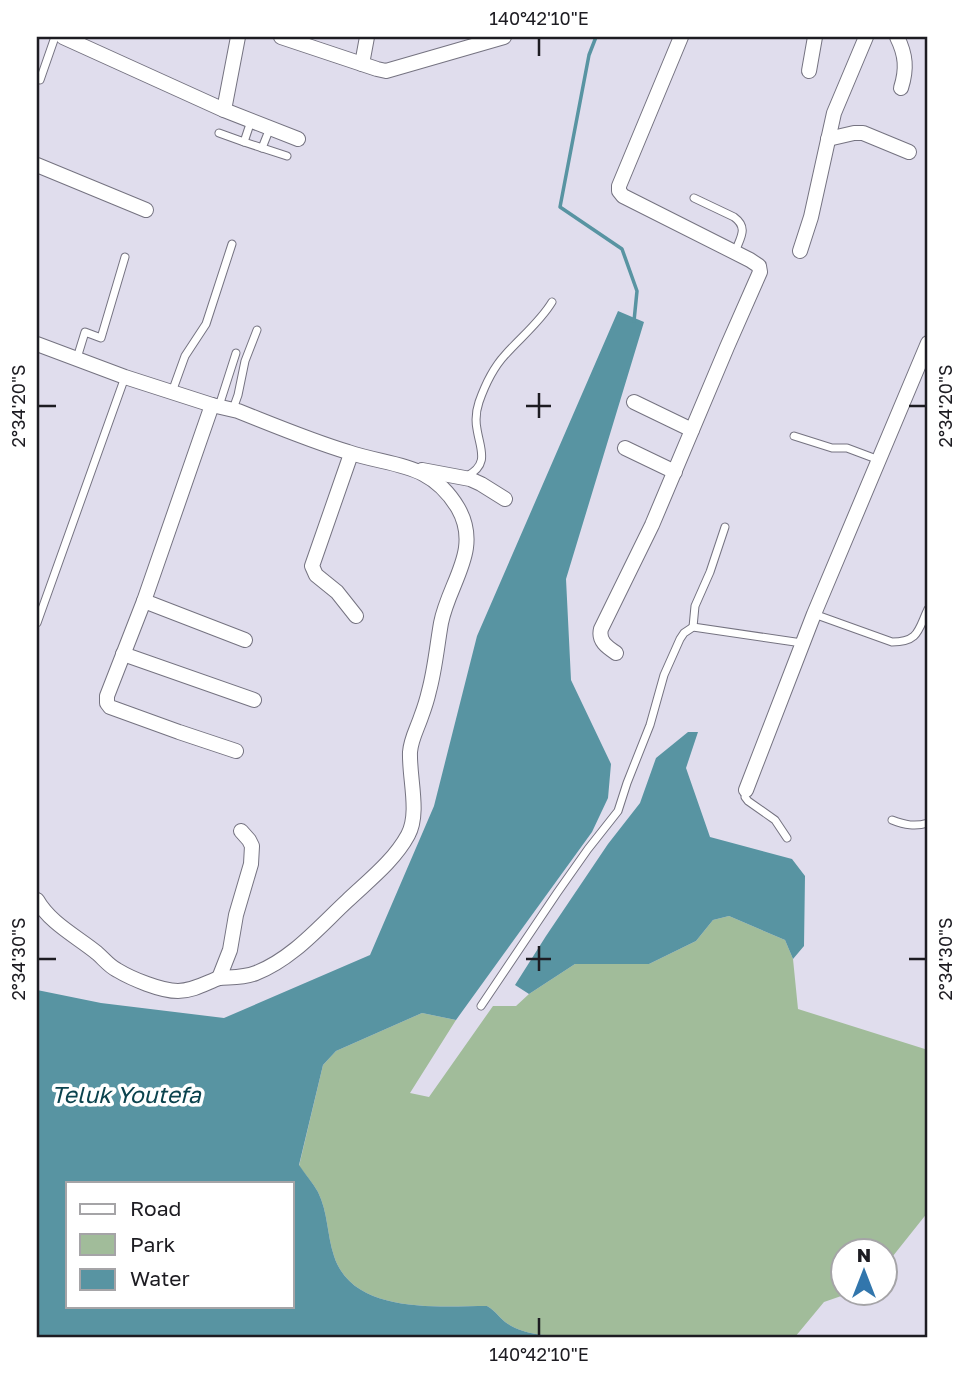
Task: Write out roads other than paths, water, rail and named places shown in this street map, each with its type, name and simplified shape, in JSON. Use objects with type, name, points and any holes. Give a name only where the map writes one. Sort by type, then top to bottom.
[{"type":"street","points":[[63,37],[224,110],[298,139]]},
{"type":"street","points":[[224,110],[238,37]]},
{"type":"street","points":[[281,37],[386,71],[504,37]]},
{"type":"street","points":[[362,64],[367,37]]},
{"type":"street","points":[[616,653],[602,641],[601,629],[652,525],[760,272],[759,266],[735,252],[623,197],[619,191],[681,37]]},
{"type":"street","points":[[808,71],[815,37]]},
{"type":"street","points":[[800,251],[811,217],[838,101],[866,37]]},
{"type":"street","points":[[897,37],[906,63],[901,88]]},
{"type":"street","points":[[828,139],[863,133],[909,152]]},
{"type":"street","points":[[37,165],[146,210]]},
{"type":"street","points":[[746,790],[814,614],[928,343]]},
{"type":"street","points":[[37,344],[351,454],[464,478],[481,484],[505,499]]},
{"type":"street","points":[[634,402],[692,430]]},
{"type":"street","points":[[221,407],[123,654],[107,696],[107,703],[236,751]]},
{"type":"street","points":[[625,448],[675,472]]},
{"type":"street","points":[[351,454],[312,566],[316,575],[337,592],[356,616]]},
{"type":"street","points":[[37,900],[47,915],[111,966],[160,988],[180,992],[219,978],[252,975],[276,962],[298,947],[382,869],[403,844],[414,822],[412,742],[429,690],[443,614],[467,544],[465,525],[446,492],[435,481],[411,467]]},
{"type":"street","points":[[144,601],[245,640]]},
{"type":"street","points":[[123,654],[254,700]]},
{"type":"street","points":[[219,978],[230,950],[236,915],[251,864],[252,846],[241,831]]},
{"type":"lane","points":[[40,80],[55,37]]},
{"type":"lane","points":[[244,142],[251,121]]},
{"type":"lane","points":[[262,148],[270,128]]},
{"type":"lane","points":[[219,133],[287,156]]},
{"type":"lane","points":[[694,198],[740,222],[742,233],[735,252]]},
{"type":"lane","points":[[171,393],[185,356],[206,324],[232,244]]},
{"type":"lane","points":[[76,359],[85,332],[101,338],[125,257]]},
{"type":"lane","points":[[464,478],[481,465],[476,413],[487,380],[504,356],[552,302]]},
{"type":"lane","points":[[221,407],[238,395],[245,361],[257,330]]},
{"type":"lane","points":[[221,407],[236,353]]},
{"type":"lane","points":[[37,623],[125,377]]},
{"type":"lane","points":[[794,436],[832,448],[847,448],[879,460]]},
{"type":"lane","points":[[693,627],[695,606],[725,527]]},
{"type":"lane","points":[[814,614],[892,642],[903,642],[915,637],[928,609]]},
{"type":"lane","points":[[481,1006],[556,893],[618,811],[650,725],[664,674],[684,633],[693,627],[803,643]]},
{"type":"lane","points":[[746,790],[747,801],[775,820],[787,838]]},
{"type":"lane","points":[[892,820],[905,825],[928,824]]},
{"type":"water","name":"Teluk Youtefa","points":[[618,311],[644,322],[566,579],[571,680],[611,764],[608,798],[592,832],[456,1020],[422,1013],[336,1051],[323,1065],[299,1165],[321,1200],[334,1256],[344,1275],[359,1289],[378,1298],[399,1303],[422,1306],[487,1306],[508,1324],[522,1331],[569,1337],[37,1337],[37,990],[101,1003],[224,1018],[370,955],[434,806],[477,636]]},
{"type":"water","points":[[688,732],[698,732],[686,768],[710,837],[792,859],[805,876],[804,946],[793,959],[785,940],[729,916],[713,920],[696,941],[649,964],[575,964],[529,994],[515,985],[608,844],[640,803],[656,758]]},
{"type":"waterway","points":[[596,37],[589,55],[560,207],[622,249],[637,291],[634,321]]}]
